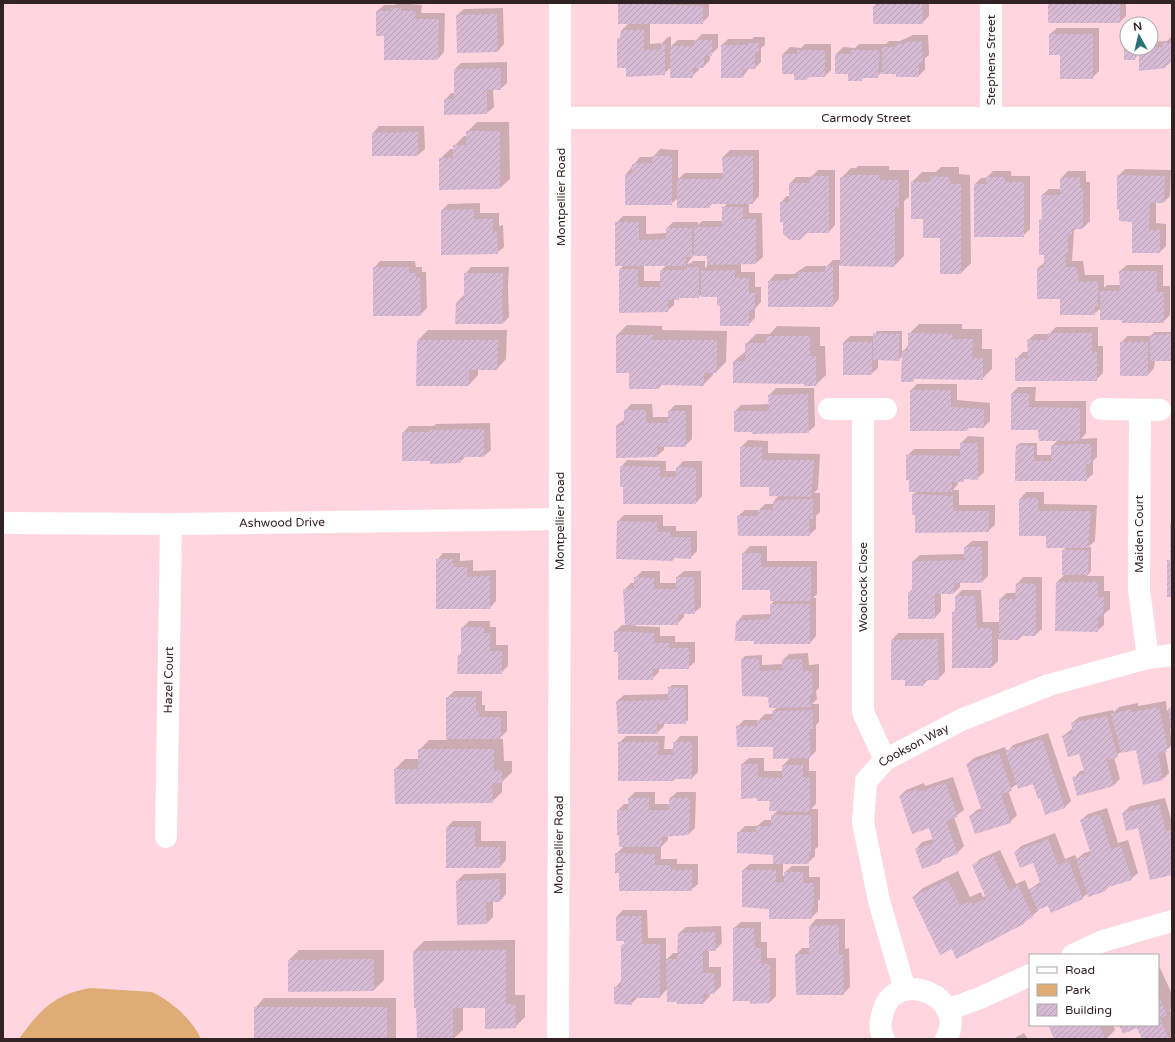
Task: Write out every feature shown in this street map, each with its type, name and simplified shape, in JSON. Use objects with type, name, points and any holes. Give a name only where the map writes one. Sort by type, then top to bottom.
[{"type":"street","name":"Montpellier Road","points":[[558,1039],[561,118],[560,3]]},
{"type":"street","name":"Stephens Street","points":[[991,3],[991,117]]},
{"type":"street","name":"Carmody Street","points":[[561,118],[1172,118]]},
{"type":"street","points":[[829,409],[886,409]]},
{"type":"street","name":"Woolcock Close","points":[[863,409],[863,712],[885,760]]},
{"type":"street","name":"Maiden Court","points":[[1101,409],[1150,410],[1139,590],[1148,658]]},
{"type":"street","name":"Ashwood Drive","points":[[3,523],[171,524],[560,519]]},
{"type":"street","name":"Hazel Court","points":[[166,837],[171,524]]},
{"type":"street","name":"Cookson Way","points":[[905,990],[878,901],[863,822],[866,781],[885,760],[961,720],[1049,686],[1148,658],[1172,655]]},
{"type":"street","points":[[1075,954],[1103,941],[1172,921]]},
{"type":"street","points":[[948,1010],[980,998],[1029,975]]},
{"type":"street","points":[[880,1038],[880,1022],[884,1008],[893,996],[905,990],[918,989],[930,992],[941,1000],[948,1010],[950,1024],[946,1039]]},
{"type":"green space","points":[[90,988],[152,992],[166,1000],[180,1011],[192,1024],[201,1039],[19,1039],[48,1005],[66,995]]},
{"type":"building","points":[[618,3],[703,6],[703,24],[618,24]]},
{"type":"building","points":[[879,3],[922,3],[923,24],[873,24],[873,6],[879,6]]},
{"type":"building","points":[[1048,3],[1120,3],[1119,23],[1048,23]]},
{"type":"building","points":[[391,8],[401,8],[401,11],[416,11],[415,19],[439,19],[438,60],[384,60],[384,36],[376,36],[376,11],[391,11]]},
{"type":"building","points":[[497,14],[498,52],[457,53],[456,15]]},
{"type":"building","points":[[621,30],[644,30],[644,50],[661,49],[661,43],[665,43],[665,75],[626,77],[626,68],[617,68],[617,38],[620,38]]},
{"type":"building","points":[[1049,34],[1093,34],[1093,79],[1060,79],[1060,55],[1049,55]]},
{"type":"building","points":[[694,40],[712,40],[712,56],[704,56],[704,68],[693,68],[693,78],[670,78],[670,46],[694,46]]},
{"type":"building","points":[[922,41],[923,63],[919,63],[919,77],[896,77],[896,74],[882,74],[882,47],[896,47],[896,44]]},
{"type":"building","points":[[747,43],[759,43],[759,52],[755,52],[755,69],[743,69],[743,78],[721,78],[721,45],[747,45]]},
{"type":"building","points":[[1163,43],[1172,43],[1172,62],[1166,63],[1166,68],[1139,71],[1139,56],[1159,56],[1159,47],[1163,47]]},
{"type":"building","points":[[797,50],[825,50],[825,77],[807,77],[807,80],[794,80],[794,74],[782,74],[782,54],[797,54]]},
{"type":"building","points":[[851,50],[880,50],[878,78],[862,78],[862,81],[848,81],[848,74],[835,74],[835,54],[852,54]]},
{"type":"building","points":[[1124,56],[1135,56],[1135,60],[1124,60]]},
{"type":"building","points":[[501,68],[501,90],[487,90],[487,114],[444,115],[444,99],[454,99],[454,69]]},
{"type":"building","points":[[466,131],[500,131],[500,189],[439,190],[439,158],[453,158],[453,145],[466,145]]},
{"type":"building","points":[[418,132],[418,156],[372,156],[372,133]]},
{"type":"building","points":[[652,156],[672,156],[672,205],[625,205],[625,174],[632,174],[632,164],[652,163]]},
{"type":"building","points":[[753,156],[753,204],[710,204],[710,208],[677,208],[677,179],[723,179],[722,157]]},
{"type":"building","points":[[847,175],[880,175],[880,180],[899,180],[899,208],[895,207],[895,267],[840,266],[840,177],[847,177]]},
{"type":"building","points":[[1117,175],[1165,176],[1164,203],[1150,203],[1149,230],[1160,230],[1160,253],[1132,253],[1132,222],[1119,221],[1119,210],[1117,209]]},
{"type":"building","points":[[810,176],[829,176],[829,233],[807,233],[800,240],[790,240],[783,234],[783,222],[780,222],[780,202],[789,202],[789,183],[810,183]]},
{"type":"building","points":[[930,176],[950,177],[950,184],[961,184],[961,274],[940,274],[940,238],[923,238],[923,219],[911,219],[911,182],[930,182]]},
{"type":"building","points":[[986,177],[1005,177],[1005,182],[1024,182],[1024,237],[974,237],[974,184],[986,184]]},
{"type":"building","points":[[1080,177],[1080,188],[1083,188],[1083,229],[1072,229],[1072,234],[1068,235],[1068,254],[1065,254],[1066,267],[1077,267],[1079,282],[1098,281],[1098,306],[1095,306],[1095,315],[1060,315],[1060,299],[1037,299],[1037,268],[1044,268],[1044,255],[1039,255],[1039,220],[1042,220],[1041,195],[1060,195],[1060,178]]},
{"type":"building","points":[[722,207],[743,207],[743,219],[756,219],[756,264],[707,265],[707,256],[694,256],[694,227],[722,227]]},
{"type":"building","points":[[474,209],[474,219],[493,219],[493,232],[497,232],[498,254],[441,255],[441,210]]},
{"type":"building","points":[[615,222],[639,222],[639,240],[666,239],[666,228],[692,228],[692,257],[686,257],[686,266],[615,266]]},
{"type":"building","points":[[825,266],[833,266],[833,307],[768,307],[768,281],[798,278],[798,272],[825,272]]},
{"type":"building","points":[[373,267],[409,267],[409,273],[416,273],[416,278],[420,278],[421,316],[373,316]]},
{"type":"building","points":[[686,267],[699,267],[699,298],[679,298],[679,300],[668,300],[668,312],[619,313],[619,269],[638,269],[638,287],[660,287],[660,270],[686,270]]},
{"type":"building","points":[[735,270],[735,278],[749,278],[749,293],[755,293],[755,310],[749,310],[749,326],[720,326],[720,306],[717,305],[717,297],[701,297],[701,271]]},
{"type":"building","points":[[1119,271],[1157,271],[1157,292],[1164,292],[1164,323],[1122,323],[1122,320],[1100,320],[1100,291],[1120,291]]},
{"type":"building","points":[[464,273],[503,273],[503,324],[455,324],[456,302],[464,300]]},
{"type":"building","points":[[873,333],[899,334],[899,361],[873,360]]},
{"type":"building","points":[[908,333],[952,334],[952,339],[973,339],[972,358],[983,358],[983,380],[913,379],[913,382],[901,382],[902,351],[908,351]]},
{"type":"building","points":[[1048,333],[1092,333],[1092,352],[1097,352],[1097,381],[1015,381],[1015,358],[1028,358],[1027,340],[1048,340]]},
{"type":"building","points":[[1172,334],[1172,361],[1150,361],[1150,335]]},
{"type":"building","points":[[616,335],[653,335],[652,340],[717,340],[717,373],[704,373],[704,386],[659,385],[659,389],[629,389],[629,373],[616,373]]},
{"type":"building","points":[[766,336],[810,336],[810,356],[816,356],[816,386],[804,386],[804,384],[733,383],[733,361],[745,361],[745,343],[766,343]]},
{"type":"building","points":[[417,340],[498,340],[497,370],[469,370],[469,386],[416,386]]},
{"type":"building","points":[[843,342],[872,342],[872,375],[843,375]]},
{"type":"building","points":[[1120,342],[1148,342],[1148,376],[1120,376]]},
{"type":"building","points":[[910,390],[951,390],[951,407],[984,409],[984,428],[967,428],[967,431],[910,431]]},
{"type":"building","points":[[1011,393],[1029,393],[1029,407],[1080,408],[1080,441],[1039,441],[1038,430],[1011,430]]},
{"type":"building","points":[[808,394],[809,433],[752,434],[752,432],[734,432],[734,411],[769,411],[768,395]]},
{"type":"building","points":[[624,410],[646,410],[646,423],[668,423],[668,411],[686,411],[686,447],[658,447],[657,457],[616,458],[616,425],[624,425]]},
{"type":"building","points":[[484,429],[484,457],[460,457],[461,463],[430,464],[430,461],[402,461],[402,432]]},
{"type":"building","points":[[960,443],[978,443],[978,480],[964,479],[964,482],[952,482],[952,492],[909,492],[909,480],[906,480],[906,455],[960,456]]},
{"type":"building","points":[[1091,444],[1091,464],[1086,464],[1087,481],[1015,481],[1015,461],[1051,461],[1051,445]]},
{"type":"building","points":[[1016,445],[1034,446],[1034,461],[1015,460]]},
{"type":"building","points":[[740,447],[762,447],[762,460],[814,460],[811,497],[769,496],[769,487],[740,487]]},
{"type":"building","points":[[620,466],[660,467],[660,477],[676,477],[676,467],[696,468],[696,504],[623,504],[623,487],[620,487]]},
{"type":"building","points":[[912,494],[953,496],[953,511],[989,511],[989,532],[915,533],[915,515],[912,515]]},
{"type":"building","points":[[1038,498],[1038,511],[1091,511],[1088,548],[1046,548],[1046,536],[1019,536],[1019,499]]},
{"type":"building","points":[[813,499],[813,519],[809,519],[810,536],[738,536],[737,516],[758,516],[758,510],[773,510],[773,501]]},
{"type":"building","points":[[617,521],[657,522],[657,532],[670,532],[670,537],[691,537],[691,559],[673,558],[673,561],[616,559]]},
{"type":"building","points":[[1170,524],[1172,524],[1172,597],[1167,597],[1167,560],[1170,560]]},
{"type":"building","points":[[964,547],[982,547],[982,583],[954,583],[954,594],[935,594],[935,619],[908,619],[908,592],[912,592],[912,561],[964,560]]},
{"type":"building","points":[[1062,550],[1089,550],[1088,575],[1062,575]]},
{"type":"building","points":[[742,553],[761,553],[761,567],[811,567],[811,601],[770,601],[770,590],[742,590]]},
{"type":"building","points":[[436,559],[453,559],[453,567],[467,567],[467,577],[490,576],[490,609],[436,609]]},
{"type":"building","points":[[634,577],[654,578],[654,589],[676,589],[676,577],[694,577],[695,614],[680,614],[678,616],[678,625],[625,625],[623,589],[634,589]]},
{"type":"building","points":[[1056,582],[1098,582],[1098,597],[1104,597],[1103,616],[1098,616],[1098,632],[1055,631]]},
{"type":"building","points":[[1016,583],[1036,584],[1036,636],[1020,636],[1019,640],[999,640],[999,599],[1015,599]]},
{"type":"building","points":[[955,596],[975,596],[977,628],[992,628],[992,668],[952,668],[952,612],[955,612]]},
{"type":"building","points":[[770,604],[810,604],[810,644],[754,644],[754,641],[735,641],[736,621],[770,619]]},
{"type":"building","points":[[461,627],[484,627],[484,633],[490,633],[490,651],[502,651],[502,674],[457,674],[458,655],[461,655]]},
{"type":"building","points":[[614,631],[654,633],[654,643],[669,643],[669,648],[689,648],[689,669],[653,669],[653,680],[618,680],[618,652],[614,652]]},
{"type":"building","points":[[938,639],[939,680],[923,680],[923,686],[905,686],[905,680],[891,680],[891,640]]},
{"type":"building","points":[[759,658],[760,671],[782,670],[782,660],[802,659],[803,671],[812,671],[813,695],[810,695],[811,707],[769,708],[768,697],[742,696],[741,659]]},
{"type":"building","points":[[668,687],[686,688],[686,724],[657,724],[658,734],[618,734],[616,701],[668,700]]},
{"type":"building","points":[[446,697],[476,697],[476,711],[479,711],[479,717],[501,717],[501,739],[446,739]]},
{"type":"building","points":[[1159,707],[1167,743],[1167,752],[1158,753],[1163,780],[1143,785],[1136,750],[1121,753],[1111,714],[1131,709],[1132,712]]},
{"type":"building","points":[[1172,708],[1172,729],[1171,729],[1168,709]]},
{"type":"building","points":[[813,710],[813,729],[810,729],[810,758],[773,759],[773,747],[737,747],[736,726],[757,726],[757,720],[772,720],[772,711]]},
{"type":"building","points":[[1107,716],[1118,757],[1107,760],[1114,786],[1077,796],[1072,777],[1085,774],[1079,754],[1068,757],[1062,736],[1073,733],[1071,723]]},
{"type":"building","points":[[1042,739],[1065,808],[1045,815],[1040,798],[1038,799],[1033,784],[1018,789],[1005,751]]},
{"type":"building","points":[[618,742],[659,742],[658,755],[673,755],[673,742],[692,742],[692,779],[674,779],[674,781],[618,781]]},
{"type":"building","points":[[418,749],[494,749],[494,771],[502,770],[502,783],[492,783],[493,803],[395,804],[394,769],[418,769]]},
{"type":"building","points":[[999,753],[1012,791],[1001,794],[1011,823],[975,834],[969,816],[982,811],[966,764]]},
{"type":"building","points":[[741,764],[758,764],[758,777],[782,778],[782,765],[803,765],[803,777],[810,778],[810,812],[769,811],[770,801],[757,801],[757,798],[741,799]]},
{"type":"building","points":[[946,783],[958,817],[946,821],[958,854],[938,861],[939,863],[922,869],[915,849],[934,843],[929,828],[912,834],[899,796],[917,789],[918,792]]},
{"type":"building","points":[[628,798],[649,798],[649,810],[669,810],[669,798],[690,798],[689,835],[662,837],[662,847],[619,847],[619,836],[617,835],[617,810],[628,810]]},
{"type":"building","points":[[1159,804],[1166,831],[1172,830],[1172,875],[1150,880],[1138,828],[1126,831],[1122,813]]},
{"type":"building","points":[[1100,814],[1111,849],[1121,846],[1132,880],[1105,888],[1106,891],[1088,897],[1076,859],[1091,855],[1080,820]]},
{"type":"building","points":[[771,815],[811,815],[811,854],[809,854],[809,864],[773,864],[773,855],[737,853],[737,832],[756,832],[756,826],[771,826]]},
{"type":"building","points":[[446,827],[475,827],[475,847],[500,847],[500,868],[446,868]]},
{"type":"building","points":[[1048,839],[1058,865],[1069,861],[1083,899],[1051,913],[1048,906],[1037,910],[1029,889],[1041,885],[1033,863],[1020,868],[1014,852]]},
{"type":"building","points":[[615,853],[655,854],[655,865],[671,865],[671,870],[692,870],[692,891],[619,891],[619,873],[615,873]]},
{"type":"building","points":[[993,855],[1009,890],[1018,885],[1033,917],[1023,922],[1024,924],[956,959],[952,949],[940,955],[912,897],[948,880],[960,906],[971,901],[972,905],[986,898],[972,865]]},
{"type":"building","points":[[742,870],[776,870],[776,882],[784,882],[784,872],[803,872],[803,883],[814,883],[814,907],[812,906],[812,919],[769,919],[769,909],[742,907]]},
{"type":"building","points":[[500,879],[500,902],[486,902],[487,924],[457,925],[456,881]]},
{"type":"building","points":[[616,916],[641,916],[642,944],[660,944],[660,998],[632,998],[632,1005],[614,1004],[614,987],[621,987],[621,945],[624,945],[624,941],[616,941]]},
{"type":"building","points":[[839,925],[839,955],[843,955],[844,995],[796,995],[795,954],[809,954],[809,926]]},
{"type":"building","points":[[733,928],[754,928],[755,948],[761,948],[761,964],[770,964],[770,1003],[750,1004],[750,1001],[733,1001]]},
{"type":"building","points":[[715,932],[716,951],[703,951],[703,973],[714,973],[715,994],[703,994],[704,1004],[677,1004],[677,1002],[667,1002],[666,959],[677,959],[678,933]]},
{"type":"building","points":[[506,950],[506,1004],[515,1004],[516,1028],[485,1029],[485,1008],[453,1008],[453,1039],[417,1039],[416,1008],[414,1008],[413,951]]},
{"type":"building","points":[[374,959],[374,991],[288,992],[288,960]]},
{"type":"building","points":[[1159,996],[1167,1015],[1160,1018],[1169,1039],[1142,1039],[1137,1028],[1123,1034],[1119,1026],[1159,1026]]},
{"type":"building","points":[[254,1007],[387,1007],[387,1039],[254,1039]]},
{"type":"building","points":[[1048,1026],[1100,1026],[1105,1039],[1054,1039]]}]
